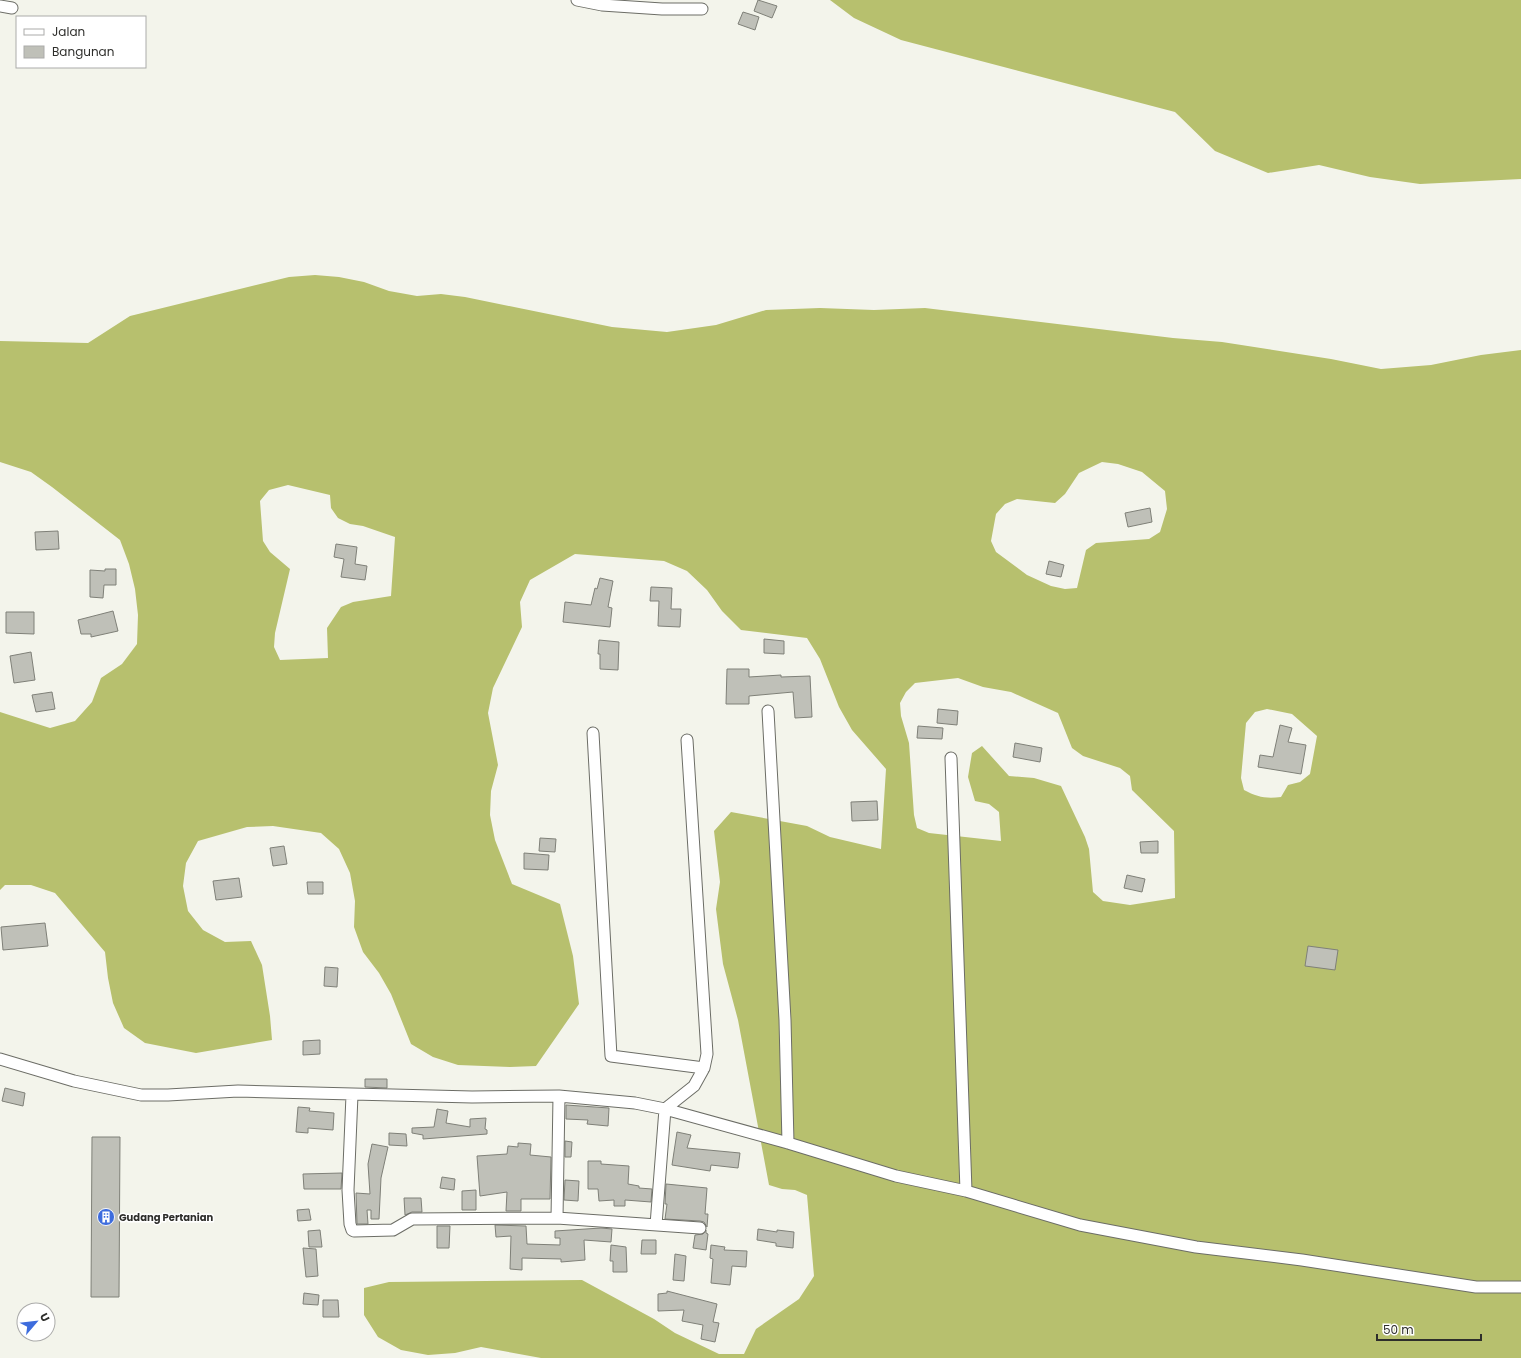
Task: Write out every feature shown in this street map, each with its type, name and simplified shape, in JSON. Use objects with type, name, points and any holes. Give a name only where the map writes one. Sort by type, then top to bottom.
[{"type":"street","points":[[577,0],[602,5],[662,9],[702,9]]},
{"type":"street","points":[[0,6],[12,8]]},
{"type":"street","points":[[768,710],[785,1020],[788,1143]]},
{"type":"street","points":[[593,733],[611,1056],[704,1068]]},
{"type":"street","points":[[656,1225],[665,1109],[694,1086],[704,1068],[707,1054],[687,740]]},
{"type":"street","points":[[951,758],[966,1191]]},
{"type":"street","points":[[0,1059],[74,1081],[141,1095],[238,1091],[472,1097],[559,1096],[634,1103],[665,1109],[788,1143],[896,1176],[966,1191],[1080,1225],[1196,1247],[1302,1260],[1476,1287],[1521,1287]]},
{"type":"street","points":[[352,1094],[348,1190],[350,1224],[352,1230],[354,1231],[393,1230],[412,1219],[557,1218],[700,1228]]},
{"type":"street","points":[[557,1218],[559,1096]]},
{"type":"green space","points":[[830,0],[1521,0],[1521,179],[1420,184],[1370,177],[1319,165],[1268,173],[1215,151],[1175,112],[901,40],[854,18]]},
{"type":"green space","points":[[315,275],[339,277],[364,282],[389,291],[417,296],[441,294],[465,297],[612,327],[667,332],[716,325],[766,310],[820,308],[874,310],[925,308],[1173,338],[1222,342],[1331,359],[1381,369],[1431,365],[1481,355],[1521,350],[1521,1358],[541,1358],[481,1347],[455,1353],[428,1355],[401,1350],[378,1337],[364,1315],[364,1288],[389,1282],[582,1280],[654,1319],[675,1333],[719,1354],[744,1354],[756,1329],[799,1299],[814,1276],[807,1195],[795,1190],[782,1189],[769,1185],[738,1020],[723,964],[716,909],[720,882],[714,831],[731,812],[807,826],[830,837],[881,849],[886,769],[852,730],[839,707],[820,659],[807,638],[741,630],[722,611],[707,590],[687,571],[664,561],[575,554],[530,580],[520,602],[522,627],[493,688],[488,713],[498,765],[491,791],[490,815],[495,840],[512,884],[560,904],[573,956],[579,1004],[536,1066],[510,1067],[458,1065],[433,1057],[411,1044],[391,994],[379,973],[363,952],[354,927],[355,901],[350,873],[339,849],[321,833],[273,826],[247,827],[198,841],[186,863],[183,886],[188,911],[203,930],[225,942],[251,941],[262,965],[272,1040],[196,1053],[145,1043],[124,1028],[113,1003],[105,952],[55,893],[31,885],[5,885],[0,890],[0,712],[50,728],[75,721],[92,702],[101,678],[122,664],[137,644],[138,615],[135,589],[129,564],[120,540],[31,472],[0,462],[0,341],[88,343],[130,316],[289,277]],"holes":[[[1102,462],[1118,464],[1142,472],[1165,491],[1167,509],[1160,532],[1149,539],[1096,543],[1086,550],[1077,588],[1065,589],[1051,586],[1027,575],[996,552],[991,541],[996,514],[1005,504],[1017,499],[1055,503],[1065,494],[1079,473]],[[288,485],[330,495],[331,508],[338,518],[350,524],[363,526],[395,537],[391,596],[353,602],[341,607],[327,628],[328,658],[280,660],[274,647],[275,633],[290,569],[270,552],[263,541],[260,501],[269,490]],[[958,678],[983,687],[1011,692],[1058,713],[1072,748],[1083,756],[1120,768],[1130,776],[1132,790],[1174,831],[1175,898],[1130,905],[1103,901],[1093,892],[1089,849],[1085,837],[1061,786],[1034,778],[1009,776],[982,746],[972,753],[968,777],[975,801],[989,804],[999,812],[1001,841],[929,833],[917,828],[914,815],[909,743],[901,716],[900,703],[906,692],[915,683]],[[1267,709],[1292,714],[1317,736],[1310,774],[1300,782],[1288,785],[1281,797],[1262,797],[1244,790],[1241,778],[1246,723],[1255,712]]]},
{"type":"building","points":[[758,0],[777,6],[772,18],[754,11]]},
{"type":"building","points":[[743,12],[759,17],[755,30],[738,24]]},
{"type":"building","points":[[1150,508],[1152,522],[1128,527],[1125,513]]},
{"type":"building","points":[[58,531],[59,549],[36,550],[35,532]]},
{"type":"building","points":[[336,544],[357,547],[355,564],[367,566],[365,580],[341,577],[344,559],[334,557]]},
{"type":"building","points":[[1049,561],[1064,565],[1061,577],[1046,574]]},
{"type":"building","points":[[105,569],[116,569],[116,585],[104,585],[103,598],[90,597],[90,570],[105,571]]},
{"type":"building","points":[[600,578],[613,581],[608,607],[612,608],[610,627],[563,622],[565,602],[591,605],[595,588],[597,589]]},
{"type":"building","points":[[651,587],[672,588],[671,609],[681,609],[680,627],[658,626],[659,601],[650,601]]},
{"type":"building","points":[[113,611],[118,631],[91,637],[91,634],[81,634],[78,620]]},
{"type":"building","points":[[6,612],[34,612],[34,634],[6,633]]},
{"type":"building","points":[[764,639],[784,641],[784,654],[764,653]]},
{"type":"building","points":[[599,640],[619,642],[618,670],[600,669],[600,654],[598,654]]},
{"type":"building","points":[[31,652],[35,680],[14,683],[10,656]]},
{"type":"building","points":[[727,669],[749,669],[749,677],[781,675],[781,677],[810,676],[812,717],[795,718],[793,692],[749,696],[749,704],[726,704]]},
{"type":"building","points":[[52,692],[55,709],[36,712],[32,695]]},
{"type":"building","points":[[938,709],[958,711],[957,725],[937,723]]},
{"type":"building","points":[[1280,725],[1292,728],[1288,742],[1306,745],[1301,774],[1258,767],[1260,755],[1273,757]]},
{"type":"building","points":[[918,726],[943,728],[942,739],[917,738]]},
{"type":"building","points":[[1015,743],[1042,748],[1040,762],[1013,757]]},
{"type":"building","points":[[877,801],[878,820],[852,821],[851,802]]},
{"type":"building","points":[[540,838],[556,839],[555,852],[539,851]]},
{"type":"building","points":[[1158,841],[1158,853],[1141,853],[1140,842]]},
{"type":"building","points":[[284,846],[287,864],[273,866],[270,848]]},
{"type":"building","points":[[524,853],[549,855],[548,870],[524,869]]},
{"type":"building","points":[[1127,875],[1145,879],[1142,892],[1124,888]]},
{"type":"building","points":[[239,878],[242,897],[216,900],[213,881]]},
{"type":"building","points":[[307,882],[323,882],[323,894],[308,894]]},
{"type":"building","points":[[45,923],[48,946],[3,950],[1,927]]},
{"type":"building","points":[[1308,946],[1338,950],[1335,970],[1305,966]]},
{"type":"building","points":[[325,967],[338,968],[337,987],[324,986]]},
{"type":"building","points":[[320,1040],[320,1054],[303,1055],[303,1041]]},
{"type":"building","points":[[365,1079],[387,1079],[387,1088],[365,1087]]},
{"type":"building","points":[[5,1088],[25,1093],[23,1106],[2,1101]]},
{"type":"building","points":[[566,1105],[609,1108],[608,1126],[587,1124],[588,1120],[566,1119]]},
{"type":"building","points":[[298,1107],[310,1108],[309,1111],[334,1113],[333,1130],[308,1128],[308,1133],[296,1132]]},
{"type":"building","points":[[437,1109],[448,1111],[446,1123],[470,1127],[470,1119],[486,1118],[485,1129],[487,1130],[487,1134],[423,1139],[423,1135],[412,1133],[412,1128],[434,1127]]},
{"type":"building","points":[[677,1132],[691,1135],[687,1148],[740,1153],[738,1168],[711,1165],[710,1171],[672,1165]]},
{"type":"building","points":[[389,1133],[406,1134],[407,1146],[389,1145]]},
{"type":"building","name":"Gudang Pertanian","points":[[92,1137],[120,1137],[119,1297],[91,1297]]},
{"type":"building","points":[[565,1141],[572,1142],[571,1157],[565,1157]]},
{"type":"building","points":[[518,1143],[531,1144],[530,1155],[551,1157],[550,1199],[521,1199],[521,1211],[506,1211],[507,1192],[480,1196],[477,1156],[507,1154],[508,1146],[518,1147]]},
{"type":"building","points":[[372,1144],[388,1147],[381,1178],[379,1219],[371,1219],[371,1210],[367,1210],[368,1224],[357,1224],[356,1193],[370,1194],[368,1164]]},
{"type":"building","points":[[588,1161],[601,1161],[601,1164],[629,1166],[628,1184],[639,1186],[639,1188],[652,1189],[651,1202],[625,1200],[625,1206],[614,1206],[614,1200],[599,1201],[598,1189],[588,1189]]},
{"type":"building","points":[[342,1173],[341,1189],[304,1189],[303,1174]]},
{"type":"building","points":[[442,1177],[455,1179],[454,1190],[440,1188]]},
{"type":"building","points":[[565,1180],[579,1181],[578,1201],[564,1200]]},
{"type":"building","points":[[666,1184],[707,1188],[705,1214],[708,1214],[707,1227],[704,1222],[700,1221],[665,1219],[667,1204],[665,1204]]},
{"type":"building","points":[[476,1190],[476,1210],[462,1210],[462,1191]]},
{"type":"building","points":[[404,1198],[421,1198],[422,1212],[412,1212],[405,1215]]},
{"type":"building","points":[[309,1209],[311,1220],[298,1221],[297,1210]]},
{"type":"building","points":[[495,1225],[526,1226],[527,1244],[560,1245],[560,1238],[555,1238],[555,1231],[601,1228],[612,1229],[611,1242],[584,1240],[585,1260],[561,1262],[561,1259],[522,1258],[522,1270],[510,1269],[511,1236],[496,1237]]},
{"type":"building","points":[[437,1226],[450,1226],[449,1248],[437,1248]]},
{"type":"building","points":[[758,1229],[777,1232],[777,1230],[794,1232],[793,1248],[776,1246],[776,1243],[757,1240]]},
{"type":"building","points":[[320,1230],[322,1247],[309,1247],[308,1231]]},
{"type":"building","points":[[706,1230],[706,1233],[708,1234],[706,1250],[693,1248],[695,1235],[703,1234]]},
{"type":"building","points":[[642,1240],[656,1240],[656,1254],[641,1254]]},
{"type":"building","points":[[611,1245],[626,1247],[627,1272],[613,1272],[613,1261],[610,1261]]},
{"type":"building","points":[[711,1245],[725,1247],[724,1250],[747,1251],[746,1267],[732,1266],[730,1285],[711,1283],[713,1259],[710,1258]]},
{"type":"building","points":[[303,1248],[316,1249],[318,1276],[306,1277]]},
{"type":"building","points":[[675,1254],[686,1256],[684,1281],[673,1280]]},
{"type":"building","points":[[667,1291],[717,1304],[713,1322],[719,1323],[715,1342],[701,1339],[703,1325],[682,1321],[684,1310],[658,1311],[658,1294],[667,1293]]},
{"type":"building","points":[[304,1293],[319,1295],[318,1305],[303,1304]]},
{"type":"building","points":[[323,1300],[338,1300],[339,1317],[323,1317]]},
{"type":"place","name":"Gudang Pertanian","points":[[106,1217]]}]
